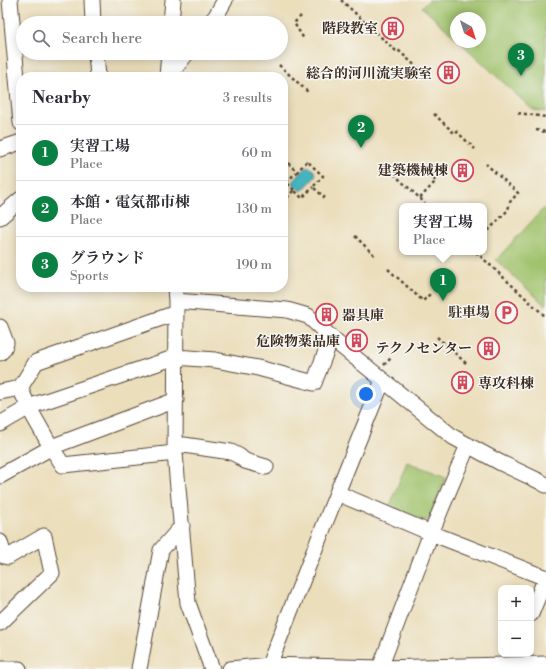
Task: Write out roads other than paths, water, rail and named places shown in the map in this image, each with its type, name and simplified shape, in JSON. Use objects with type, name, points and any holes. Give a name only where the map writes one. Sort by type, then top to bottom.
[{"type":"street","points":[[10,0],[16,72]]},
{"type":"street","points":[[92,0],[93,16]]},
{"type":"street","points":[[172,16],[173,0]]},
{"type":"street","points":[[215,16],[225,0]]},
{"type":"street","points":[[97,60],[98,72]]},
{"type":"street","points":[[168,72],[169,60]]},
{"type":"street","points":[[172,72],[181,60]]},
{"type":"street","points":[[0,149],[16,144]]},
{"type":"street","points":[[0,217],[16,203]]},
{"type":"street","points":[[175,300],[175,449],[188,603],[212,669]]},
{"type":"street","points":[[0,392],[20,388],[36,362],[175,300],[287,310],[308,316],[331,338],[453,437],[546,485]]},
{"type":"street","points":[[0,327],[6,343],[0,353]]},
{"type":"street","points":[[0,424],[29,408],[176,357],[215,360],[258,368],[314,384],[331,338]]},
{"type":"street","points":[[269,665],[383,380]]},
{"type":"street","points":[[20,388],[29,408],[63,465],[175,449],[184,445],[231,452],[245,461],[266,467]]},
{"type":"street","points":[[0,476],[51,447],[176,400]]},
{"type":"street","points":[[380,668],[431,533],[468,445]]},
{"type":"street","points":[[337,493],[431,533],[546,578],[534,607]]},
{"type":"street","points":[[139,669],[161,550],[182,526]]},
{"type":"street","points":[[0,542],[4,556],[8,557],[44,536],[52,573],[0,623]]},
{"type":"street","points":[[230,669],[269,665],[380,668],[512,660],[546,664]]},
{"type":"street","points":[[0,669],[19,669]]},
{"type":"water","points":[[309,166],[316,173],[316,176],[302,191],[300,191],[293,184],[293,182],[306,167],[307,168]]},
{"type":"place","name":"階段教室","points":[[393,28]]},
{"type":"place","name":"総合的河川流実験室","points":[[448,73]]},
{"type":"place","name":"グラウンド","points":[[521,76]]},
{"type":"place","name":"本館・電気都市棟","points":[[361,148]]},
{"type":"place","name":"建築機械棟","points":[[463,170]]},
{"type":"place","name":"実習工場","points":[[443,301]]},
{"type":"place","name":"駐車場","points":[[506,312]]},
{"type":"place","name":"器具庫","points":[[326,315]]},
{"type":"place","name":"危険物薬品庫","points":[[356,341]]},
{"type":"place","name":"テクノセンター","points":[[488,348]]},
{"type":"place","name":"専攻科棟","points":[[462,383]]}]
